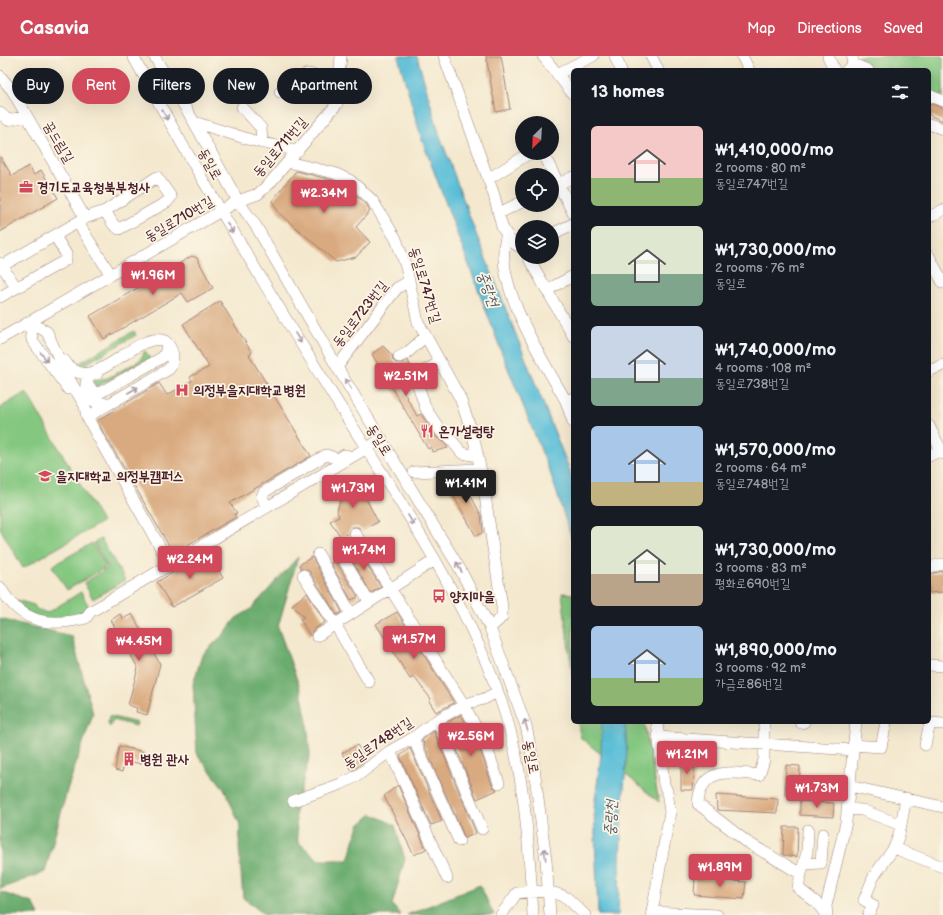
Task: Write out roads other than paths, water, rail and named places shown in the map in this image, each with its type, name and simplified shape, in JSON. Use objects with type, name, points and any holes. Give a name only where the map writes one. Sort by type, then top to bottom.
[{"type":"street","name":"동일로","points":[[133,56],[220,212],[435,560],[478,643],[504,709],[518,766],[532,891],[533,915]]},
{"type":"street","name":"동일로","points":[[154,56],[161,68]]},
{"type":"street","points":[[157,56],[162,68]]},
{"type":"street","name":"동일로711번길","points":[[341,68],[342,56]]},
{"type":"street","points":[[444,56],[488,179],[502,227],[511,242],[515,244]]},
{"type":"street","points":[[543,56],[571,92]]},
{"type":"street","points":[[557,74],[593,56]]},
{"type":"street","points":[[615,56],[620,68]]},
{"type":"street","points":[[651,56],[657,68]]},
{"type":"street","points":[[742,56],[748,68]]},
{"type":"street","points":[[828,56],[833,68]]},
{"type":"street","points":[[851,63],[863,68]]},
{"type":"street","name":"꿈드림길","points":[[2,83],[27,116],[111,275]]},
{"type":"street","points":[[931,96],[943,101]]},
{"type":"street","name":"동일로","points":[[183,104],[238,202],[256,226],[338,367],[460,569],[490,628],[526,726],[533,760],[542,830],[550,915]]},
{"type":"street","name":"동일로711번길","points":[[238,202],[258,194],[269,184],[337,104]]},
{"type":"street","points":[[242,107],[261,128],[262,143]]},
{"type":"street","points":[[0,113],[8,120],[27,116]]},
{"type":"street","points":[[194,122],[262,143],[298,151]]},
{"type":"street","points":[[931,125],[943,129]]},
{"type":"street","points":[[488,179],[519,160]]},
{"type":"street","name":"동일로747번길","points":[[288,162],[334,173],[351,181],[365,193],[379,210],[396,239],[406,267],[408,282],[418,322],[439,363],[460,398],[473,435],[478,456],[502,607],[502,617],[490,628]]},
{"type":"street","points":[[16,287],[1,266],[82,220],[105,211],[157,177],[171,197],[167,202],[120,228],[114,224],[105,211]]},
{"type":"street","points":[[559,184],[571,178]]},
{"type":"street","points":[[559,192],[571,210]]},
{"type":"street","name":"동일로710번길","points":[[0,339],[238,202]]},
{"type":"street","points":[[499,213],[515,205]]},
{"type":"street","points":[[931,216],[943,210]]},
{"type":"street","points":[[559,231],[571,225]]},
{"type":"street","points":[[507,235],[502,256],[516,307],[534,345],[569,399],[571,410]]},
{"type":"street","points":[[0,297],[66,260],[66,254],[55,236]]},
{"type":"street","points":[[931,260],[943,283]]},
{"type":"street","points":[[532,264],[547,290],[569,322]]},
{"type":"street","points":[[547,290],[571,277]]},
{"type":"street","name":"동일로723번길","points":[[338,367],[396,288],[408,282]]},
{"type":"street","points":[[30,322],[32,340],[66,385],[80,410],[87,417],[170,565]]},
{"type":"street","points":[[30,322],[47,332],[64,370],[85,406],[87,417]]},
{"type":"street","points":[[399,357],[407,353],[426,336]]},
{"type":"street","points":[[87,417],[111,403],[169,369],[173,359],[167,343],[157,339],[142,345],[90,376],[85,386],[92,400],[100,404],[111,403]]},
{"type":"street","points":[[51,340],[69,367],[77,373],[90,376]]},
{"type":"street","points":[[90,376],[87,383],[94,393],[98,393],[163,357],[166,351],[167,343]]},
{"type":"street","points":[[439,363],[422,372],[424,381],[418,385],[426,409],[442,433],[448,436],[456,448],[462,453],[478,456]]},
{"type":"street","points":[[931,370],[943,365]]},
{"type":"street","points":[[931,430],[942,452],[931,455]]},
{"type":"street","points":[[0,587],[5,596],[17,609],[39,621],[50,623],[87,617],[90,612],[382,439]]},
{"type":"street","points":[[414,472],[480,469]]},
{"type":"street","points":[[355,533],[464,705],[486,746],[499,783]]},
{"type":"street","points":[[337,550],[369,602]]},
{"type":"street","points":[[318,554],[351,614]]},
{"type":"street","points":[[317,636],[435,560]]},
{"type":"street","points":[[931,567],[943,564]]},
{"type":"street","points":[[303,575],[335,624],[369,682]]},
{"type":"street","points":[[931,665],[943,666]]},
{"type":"street","name":"동일로748번길","points":[[292,801],[341,784],[357,776],[390,751],[413,738],[437,720],[464,705],[484,699],[497,692]]},
{"type":"street","points":[[437,720],[482,829]]},
{"type":"street","points":[[657,724],[664,785],[667,791],[670,812],[652,914],[717,915]]},
{"type":"street","points":[[764,724],[764,760],[759,774],[725,771],[710,776],[699,793],[698,804],[747,842],[803,869],[821,863],[823,834]]},
{"type":"street","points":[[826,915],[826,906],[841,844],[847,809],[856,724]]},
{"type":"street","points":[[658,737],[853,748],[881,747],[886,724]]},
{"type":"street","points":[[925,745],[930,724],[943,724]]},
{"type":"street","points":[[413,738],[459,841]]},
{"type":"street","points":[[390,751],[447,878]]},
{"type":"street","points":[[849,786],[943,807]]},
{"type":"street","points":[[868,915],[873,905],[864,900],[874,876],[894,848],[901,825],[906,798]]},
{"type":"street","points":[[847,809],[862,810],[901,825]]},
{"type":"street","points":[[808,830],[807,852],[798,888],[817,903],[826,915]]},
{"type":"street","points":[[894,848],[943,867]]},
{"type":"street","points":[[501,915],[517,892],[532,891],[548,893],[566,898],[585,915]]},
{"type":"water","name":"중랑천","points":[[398,56],[417,56],[439,133],[473,226],[568,466],[571,475],[571,537],[551,475],[503,356],[421,137]]},
{"type":"water","name":"중랑천","points":[[602,724],[625,724],[627,752],[622,813],[618,915],[598,915],[594,808],[601,755]]},
{"type":"place","name":"경기도교육청북부청사","points":[[26,187]]},
{"type":"place","name":"의정부을지대학교병원","points":[[182,390]]},
{"type":"place","name":"온가설렁탕","points":[[427,431]]},
{"type":"place","name":"을지대학교 의정부캠퍼스","points":[[45,476]]},
{"type":"place","name":"양지마을","points":[[439,596]]},
{"type":"place","name":"병원 관사","points":[[129,759]]}]
